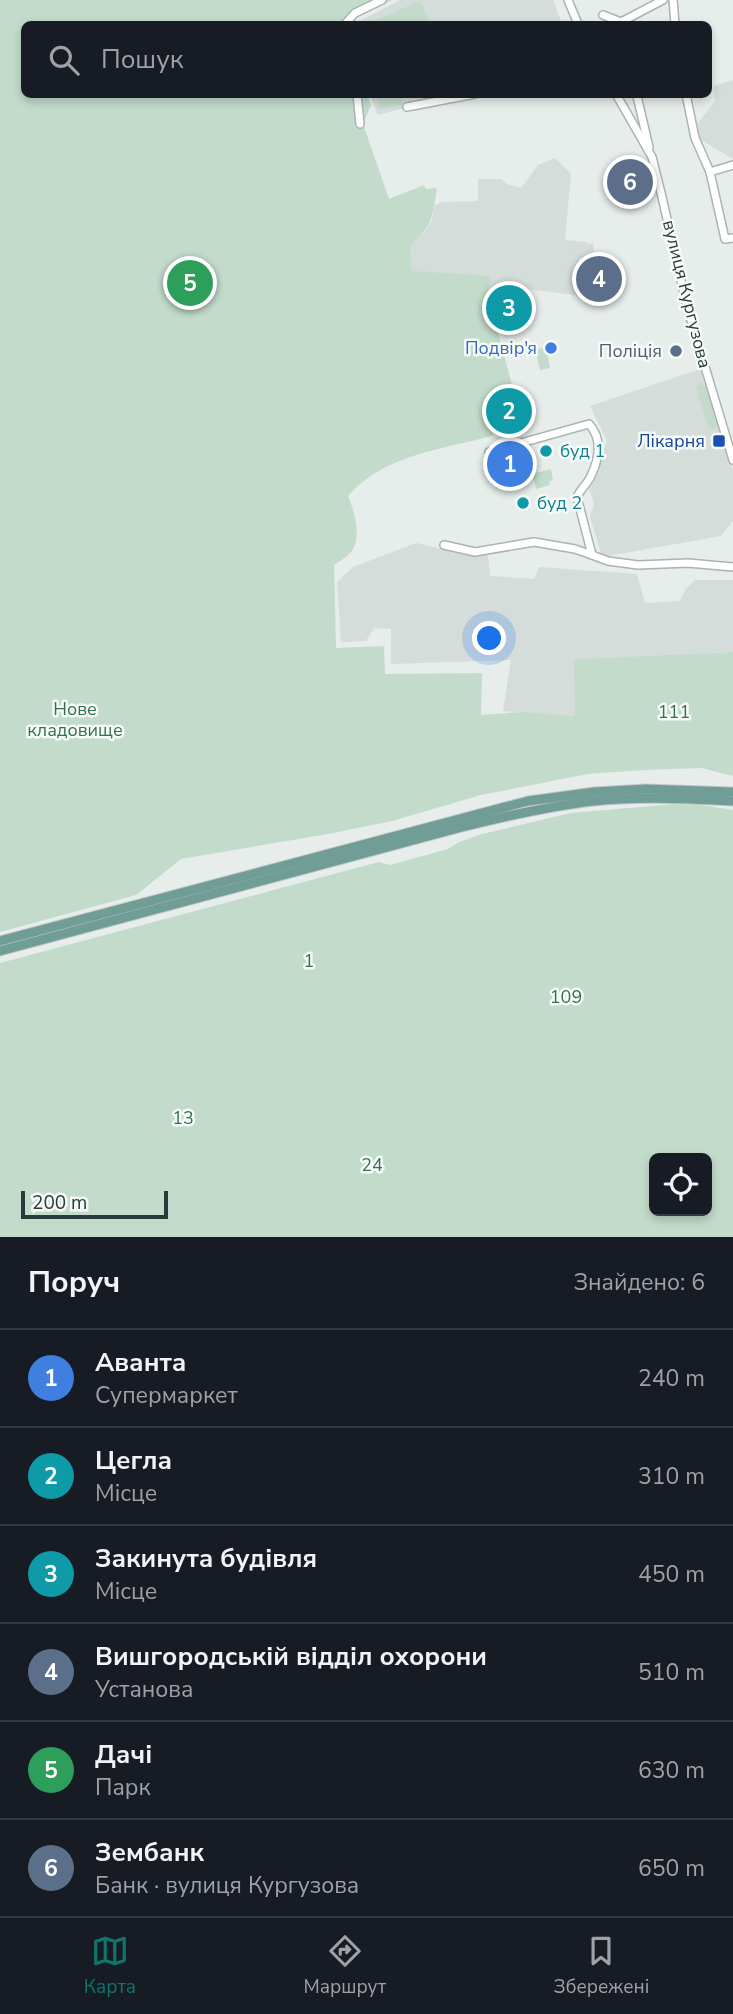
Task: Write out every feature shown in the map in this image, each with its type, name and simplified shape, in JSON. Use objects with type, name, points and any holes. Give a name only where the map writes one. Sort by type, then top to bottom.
[{"type":"main road","points":[[0,941],[528,801],[594,792],[646,789],[733,792]]},
{"type":"main road","points":[[0,951],[529,811],[596,801],[633,799],[733,801]]},
{"type":"street","points":[[348,21],[355,13],[382,0]]},
{"type":"street","points":[[568,0],[577,21]]},
{"type":"street","points":[[623,21],[663,0]]},
{"type":"street","points":[[673,0],[675,21]]},
{"type":"street","points":[[603,15],[618,21]]},
{"type":"street","points":[[357,98],[360,124]]},
{"type":"street","points":[[407,107],[454,98]]},
{"type":"street","name":"вулиця Кургузова","points":[[618,98],[652,158],[687,307],[733,460]]},
{"type":"street","points":[[637,98],[652,158]]},
{"type":"street","points":[[687,98],[695,138],[710,172],[725,239],[733,238]]},
{"type":"street","points":[[710,172],[733,165]]},
{"type":"street","points":[[489,452],[589,424],[594,430],[599,448],[589,479],[577,497],[592,555]]},
{"type":"street","points":[[444,545],[475,552],[534,542],[575,549],[608,561],[638,565],[688,563],[733,567]]},
{"type":"shaded area","points":[[400,0],[553,0],[561,21],[360,21]]},
{"type":"shaded area","points":[[733,80],[733,159],[698,138],[698,123],[715,101],[714,86]]},
{"type":"shaded area","points":[[371,98],[442,98],[378,115]]},
{"type":"shaded area","points":[[555,158],[571,174],[565,240],[593,243],[594,252],[579,259],[583,296],[511,287],[488,294],[412,272],[410,246],[432,220],[434,206],[442,202],[478,201],[478,179],[501,179],[521,188],[538,165]]},
{"type":"shaded area","points":[[700,369],[733,470],[733,521],[721,536],[602,557],[590,517],[594,504],[589,489],[594,482],[607,441],[590,406]]},
{"type":"shaded area","points":[[416,543],[473,556],[488,555],[490,576],[534,579],[539,567],[637,574],[645,603],[680,601],[685,590],[695,580],[733,580],[733,652],[575,659],[575,716],[503,711],[511,660],[391,664],[391,629],[374,628],[366,641],[341,642],[337,582],[353,567]]},
{"type":"green space","points":[[0,0],[392,0],[352,21],[21,21],[21,98],[368,98],[371,105],[363,124],[389,199],[424,185],[426,189],[437,188],[430,220],[410,246],[412,271],[491,276],[488,294],[514,393],[492,436],[396,462],[362,482],[348,496],[357,531],[352,551],[334,565],[336,648],[384,646],[385,674],[482,673],[481,715],[523,712],[575,716],[574,659],[733,652],[733,776],[702,768],[587,774],[481,795],[392,821],[181,859],[136,895],[0,932]]},
{"type":"green space","points":[[420,1],[430,21],[374,21]]},
{"type":"green space","points":[[377,98],[402,98],[403,104],[379,109]]},
{"type":"green space","points":[[546,347],[550,368],[540,370],[535,350]]},
{"type":"green space","points":[[700,383],[706,387],[717,424],[713,429],[708,427],[696,387]]},
{"type":"green space","points":[[551,469],[553,479],[549,482],[550,485],[536,489],[532,474]]},
{"type":"green space","points":[[676,804],[733,810],[733,1237],[0,1237],[0,963],[379,862],[390,865],[448,849],[482,834],[571,813]]},
{"type":"place","name":"Зембанк","points":[[630,182]]},
{"type":"place","name":"Вишгородській відділ охорони","points":[[599,279]]},
{"type":"place","name":"Дачі","points":[[190,283]]},
{"type":"place","name":"Закинута будівля","points":[[509,308]]},
{"type":"place","name":"Подвір'я","points":[[551,348]]},
{"type":"place","name":"Поліція","points":[[676,351]]},
{"type":"place","name":"Цегла","points":[[509,411]]},
{"type":"place","name":"Лікарня","points":[[719,441]]},
{"type":"place","name":"буд 1","points":[[546,451]]},
{"type":"place","name":"Аванта","points":[[510,464]]},
{"type":"place","name":"буд 2","points":[[523,503]]},
{"type":"park label","name":"111","points":[[674,712]]},
{"type":"park label","name":"Нове кладовище","points":[[75,719]]},
{"type":"park label","name":"1","points":[[309,961]]},
{"type":"park label","name":"109","points":[[566,997]]},
{"type":"park label","name":"13","points":[[183,1118]]},
{"type":"park label","name":"24","points":[[372,1165]]}]
